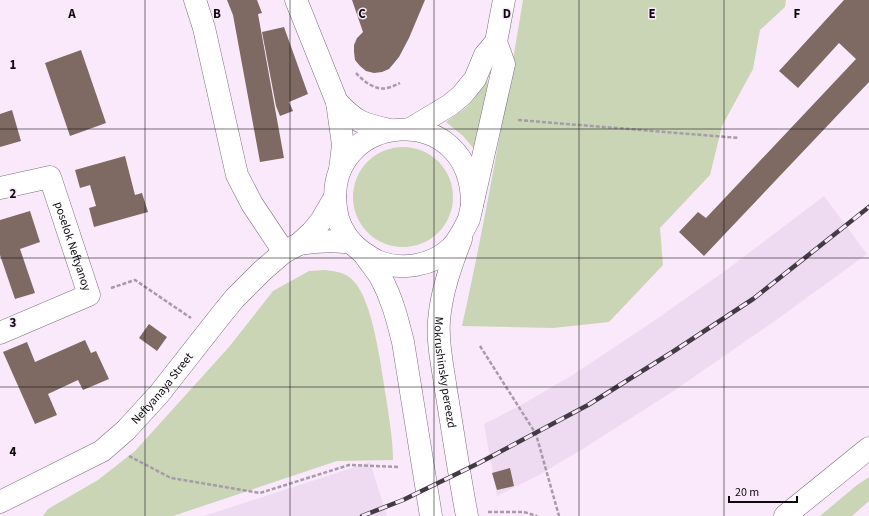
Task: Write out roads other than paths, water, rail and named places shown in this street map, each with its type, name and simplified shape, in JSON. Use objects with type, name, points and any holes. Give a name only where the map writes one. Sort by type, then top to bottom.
[{"type":"main road","points":[[195,0],[204,28],[237,175],[252,204],[292,248]]},
{"type":"main road","points":[[296,0],[337,102],[342,145],[340,170],[335,186],[336,210],[339,222],[379,276],[391,298],[397,319],[404,349],[431,516]]},
{"type":"main road","points":[[340,170],[350,154],[361,143],[375,135],[400,129],[450,105],[462,95],[475,79],[485,55],[496,42],[504,0]]},
{"type":"main road","points":[[357,248],[377,261],[394,265],[412,266],[425,263],[438,257],[450,248],[463,231],[469,219],[504,64],[496,42]]},
{"type":"main road","points":[[337,102],[350,116],[367,125],[423,132],[435,136],[450,147],[462,162],[469,177],[472,191],[472,205]]},
{"type":"main road","name":"poselok Neftyanoy","points":[[0,188],[50,177],[88,295],[0,333]]},
{"type":"main road","name":"Neftyanaya Street","points":[[0,502],[102,451],[109,446],[159,394],[235,298],[262,271],[312,232],[321,221],[335,197]]},
{"type":"main road","name":"Mokrushinsky pereezd","points":[[463,231],[451,266],[442,301],[439,322],[440,350],[459,473],[476,514]]},
{"type":"main road","name":"Neftyanaya Street","points":[[292,248],[319,240],[334,240],[357,248]]},
{"type":"main road","points":[[785,516],[869,448]]},
{"type":"railway","points":[[362,516],[403,500],[479,463],[588,405],[753,299],[869,207]]}]
